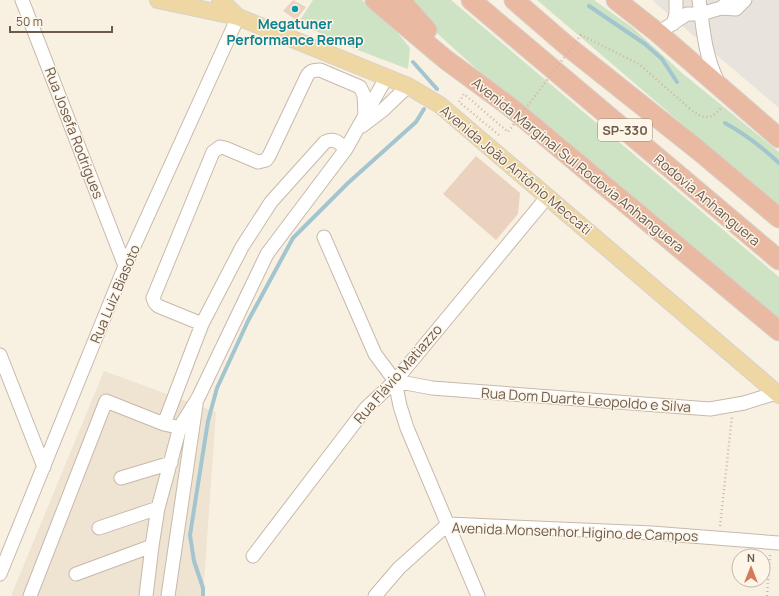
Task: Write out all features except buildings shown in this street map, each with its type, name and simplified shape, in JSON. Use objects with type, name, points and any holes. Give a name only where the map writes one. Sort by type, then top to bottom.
[{"type":"highway","name":"Avenida Marginal Sul Rodovia Anhanguera","points":[[375,0],[445,59],[509,106],[779,331]]},
{"type":"highway","points":[[400,0],[418,21],[509,106]]},
{"type":"highway","name":"Rodovia Anhanguera","points":[[470,0],[779,260]]},
{"type":"highway","name":"SP-330","points":[[514,0],[566,45],[698,150],[779,218]]},
{"type":"highway","points":[[606,0],[665,28]]},
{"type":"highway","points":[[616,0],[665,28],[727,92],[779,138]]},
{"type":"main road","points":[[158,0],[238,16]]},
{"type":"main road","name":"Avenida João Antônio Meccati","points":[[220,0],[238,16],[408,86],[440,105],[778,394]]},
{"type":"street","name":"Rua Josefa Rodrigues","points":[[22,0],[125,266]]},
{"type":"street","points":[[665,28],[676,14],[676,0]]},
{"type":"street","points":[[699,0],[704,44],[708,59],[727,92]]},
{"type":"street","points":[[721,8],[731,0]]},
{"type":"street","points":[[665,28],[687,14],[701,14],[721,8],[736,9],[745,0]]},
{"type":"street","name":"Rua Luiz Biasoto","points":[[0,574],[125,266],[238,16]]},
{"type":"street","points":[[202,324],[158,306],[153,298],[213,152],[220,147],[258,162],[266,160],[309,72],[314,70],[320,70],[360,87],[364,95],[365,116]]},
{"type":"street","points":[[146,596],[158,508],[180,427],[198,398],[268,254],[346,149],[386,78]]},
{"type":"street","points":[[357,130],[383,110],[408,86]]},
{"type":"street","points":[[164,424],[202,324],[242,247],[271,202],[325,142],[334,140],[338,141],[346,149]]},
{"type":"street","name":"Rua Flávio Matiazzo","points":[[253,556],[366,408],[395,381],[548,196]]},
{"type":"street","points":[[324,237],[375,354],[395,381],[400,406],[407,428],[478,596]]},
{"type":"street","points":[[0,355],[44,467]]},
{"type":"street","name":"Rua Dom Duarte Leopoldo e Silva","points":[[395,381],[432,388],[702,408],[734,405],[778,394]]},
{"type":"street","points":[[168,596],[198,398]]},
{"type":"street","points":[[30,596],[106,401],[164,424],[180,427]]},
{"type":"street","points":[[121,478],[171,462]]},
{"type":"street","points":[[99,528],[158,508]]},
{"type":"street","name":"Avenida Monsenhor Higino de Campos","points":[[375,596],[399,568],[448,524],[652,533],[775,543]]},
{"type":"street","points":[[76,574],[152,546]]},
{"type":"path","points":[[499,135],[459,102],[464,94],[508,132],[581,35],[640,64],[699,116],[712,116],[727,92]]},
{"type":"path","points":[[719,538],[734,405]]},
{"type":"path","points":[[768,596],[775,543]]},
{"type":"shaded area","points":[[653,0],[779,0],[779,108],[654,2]]},
{"type":"shaded area","points":[[104,371],[216,412],[203,596],[11,596]]},
{"type":"green space","points":[[313,0],[362,0],[393,27],[410,48],[408,69],[355,49],[298,23]]},
{"type":"green space","points":[[407,0],[451,0],[779,277],[779,320],[503,93],[439,35]]},
{"type":"green space","points":[[537,0],[594,0],[633,28],[682,73],[779,152],[779,206],[718,155]]},
{"type":"waterway","points":[[589,6],[645,44],[662,59],[677,82]]},
{"type":"waterway","points":[[413,62],[437,89]]},
{"type":"waterway","points":[[203,596],[203,588],[194,561],[190,535],[208,421],[217,388],[248,321],[293,238],[348,183],[416,122],[424,109]]},
{"type":"waterway","points":[[725,123],[753,141],[779,163]]},
{"type":"place","name":"Megatuner Performance Remap","points":[[295,9]]}]
